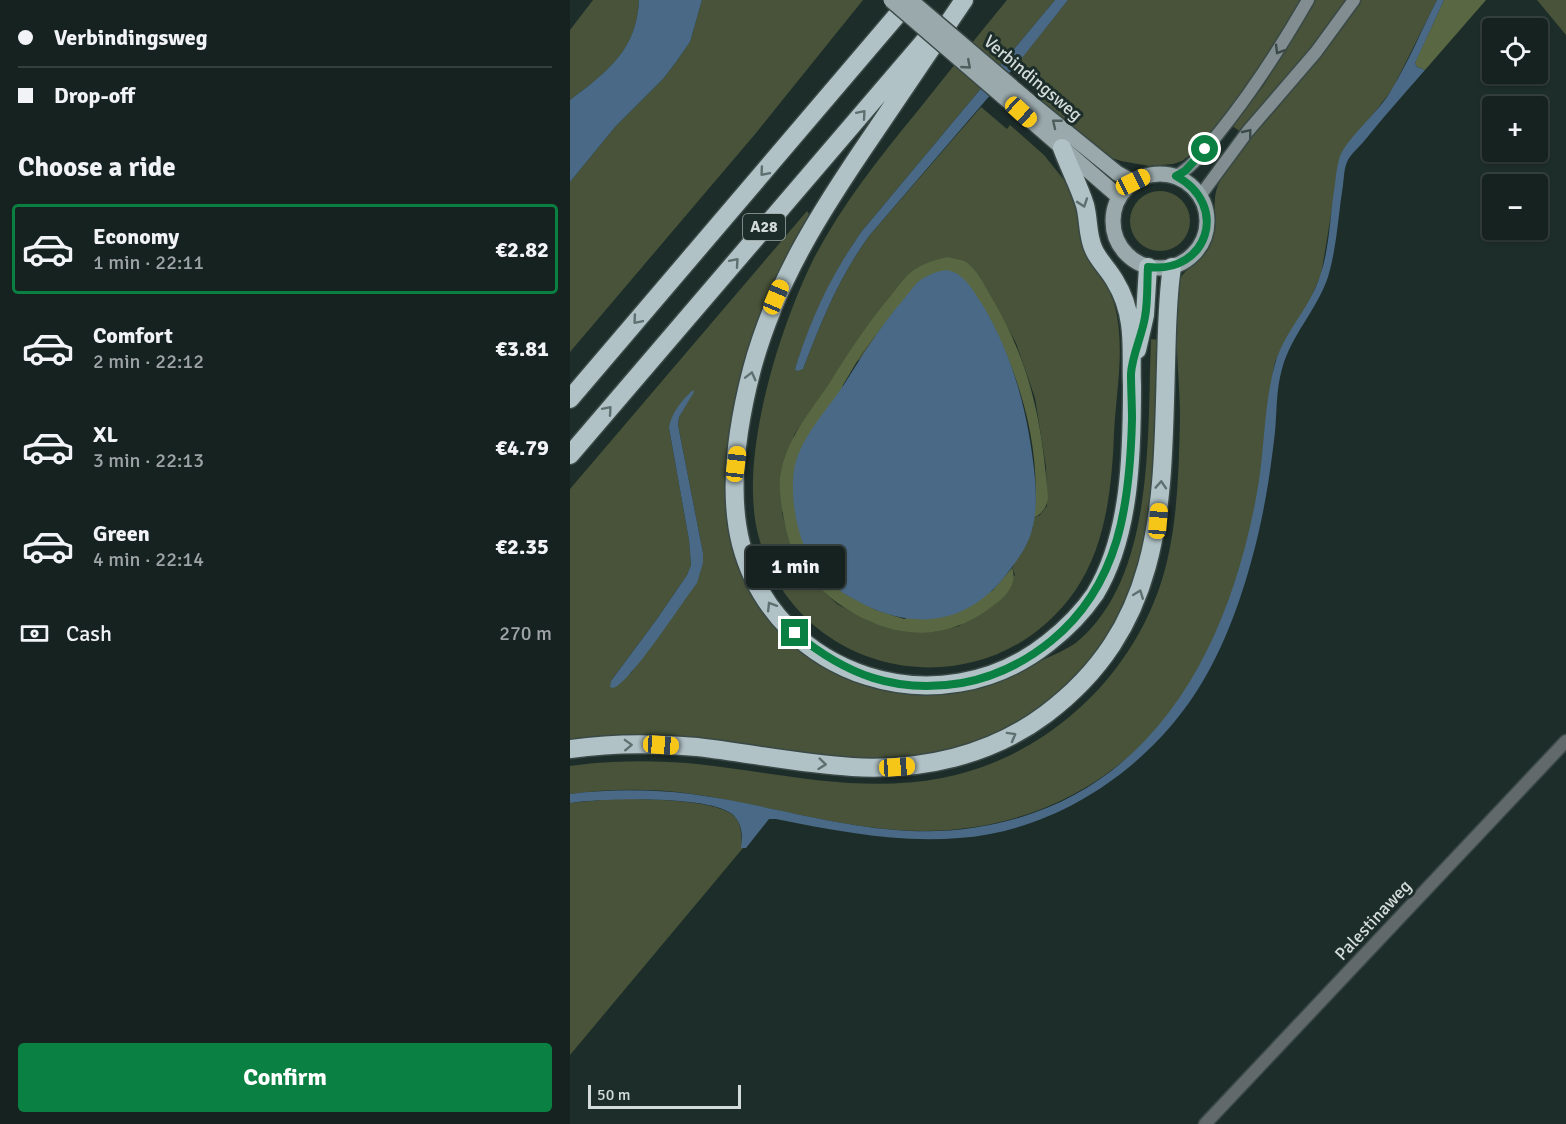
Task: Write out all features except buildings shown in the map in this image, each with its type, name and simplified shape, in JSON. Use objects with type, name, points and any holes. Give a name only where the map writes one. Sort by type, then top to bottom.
[{"type":"highway","name":"A28","points":[[801,127],[892,0]]},
{"type":"highway","name":"A28","points":[[570,399],[910,0]]},
{"type":"highway","name":"A28","points":[[570,454],[959,0]]},
{"type":"highway","name":"A28","points":[[964,0],[835,190],[801,245],[780,289],[761,340],[745,400],[736,464],[737,518],[744,552],[750,569],[778,616],[819,653],[845,668],[870,678],[897,685],[933,686],[967,682],[1011,667],[1036,653],[1062,632],[1080,613],[1096,592],[1116,544],[1128,489],[1132,419],[1130,323],[1125,304],[1113,278],[1091,243],[1084,202],[1062,148]]},
{"type":"highway","name":"A28","points":[[1131,372],[1145,315],[1148,267]]},
{"type":"highway","points":[[570,749],[632,744],[661,745],[696,747],[852,767],[912,766],[976,752],[995,744],[1034,724],[1061,703],[1084,682],[1119,635],[1140,594],[1149,564],[1158,521],[1161,483],[1172,267]]},
{"type":"main road","name":"Verbindingsweg","points":[[892,0],[1026,107],[1117,173],[1133,182]]},
{"type":"main road","name":"Verbindingsweg","points":[[910,0],[1026,107],[1062,148],[1119,197]]},
{"type":"main road","points":[[1176,176],[1185,171],[1205,149],[1252,90],[1308,0]]},
{"type":"main road","points":[[1200,196],[1248,131],[1316,52],[1354,0]]},
{"type":"main road","points":[[1159,174],[1176,176],[1200,196],[1207,215],[1207,229],[1196,252],[1186,261],[1161,269],[1148,267],[1125,254],[1113,231],[1112,218],[1119,197],[1133,182],[1144,176],[1159,174]]},
{"type":"street","name":"Palestinaweg","points":[[1205,1124],[1566,741]]},
{"type":"green space","points":[[593,0],[639,0],[637,18],[633,33],[618,59],[608,70],[570,100],[570,30]]},
{"type":"green space","points":[[702,0],[863,0],[756,133],[570,352],[570,182],[615,127],[663,79],[676,62],[690,42]]},
{"type":"green space","points":[[1007,0],[1055,0],[862,231],[823,298],[795,369],[803,369],[840,284],[869,236],[981,107],[1007,129],[1010,125],[1044,155],[1064,180],[1073,197],[1114,303],[1118,319],[1120,352],[1109,495],[1100,536],[1085,574],[1075,591],[1038,630],[995,655],[948,667],[900,665],[854,651],[813,625],[781,587],[759,538],[754,506],[753,471],[758,434],[775,357],[801,287],[825,238],[874,165]],"holes":[[[979,277],[1016,343],[1035,398],[1046,467],[1047,506],[1040,515],[1034,518],[1032,530],[1012,568],[1015,575],[959,626],[932,632],[902,631],[871,622],[837,604],[799,564],[782,513],[794,435],[833,378]]]},
{"type":"green space","points":[[1068,0],[1301,0],[1266,59],[1230,109],[1194,152],[1182,161],[1173,164],[1149,166],[1109,157],[1035,96],[1037,93],[1011,71]]},
{"type":"green space","points":[[1315,0],[1347,0],[1277,91],[1241,132],[1232,126],[1264,85]]},
{"type":"green space","points":[[1361,0],[1437,0],[1392,90],[1341,155],[1321,275],[1309,302],[1275,362],[1258,491],[1250,535],[1237,581],[1224,617],[1200,669],[1179,701],[1151,735],[1119,765],[1084,789],[1046,807],[1006,821],[964,828],[921,831],[877,828],[677,792],[631,790],[570,794],[570,766],[618,762],[697,764],[850,783],[881,784],[942,778],[982,767],[1020,750],[1056,728],[1087,701],[1115,670],[1138,635],[1156,597],[1168,557],[1176,505],[1179,453],[1177,294],[1180,278],[1208,250],[1214,237],[1216,192],[1223,175]]},
{"type":"green space","points":[[1444,0],[1486,0],[1425,70],[1417,67],[1415,63]]},
{"type":"green space","points":[[1537,0],[1566,0],[1566,35]]},
{"type":"green space","points":[[1154,191],[1166,191],[1177,196],[1185,204],[1190,221],[1188,233],[1177,246],[1166,251],[1154,251],[1143,246],[1135,238],[1130,227],[1130,215],[1135,204],[1143,196]]},
{"type":"green space","points":[[807,211],[809,214],[778,273],[766,304],[731,445],[760,602],[875,687],[915,692],[970,688],[1006,676],[1078,641],[1103,613],[1122,579],[1134,541],[1142,500],[1147,458],[1151,339],[1159,340],[1157,421],[1150,520],[1132,591],[1112,631],[1078,677],[1056,697],[1001,733],[941,753],[883,760],[570,741],[570,489]],"holes":[[[693,390],[679,417],[678,425],[703,563],[696,583],[631,673],[611,681],[657,619],[687,575],[691,565],[689,540],[669,428]]]},
{"type":"green space","points":[[948,257],[962,260],[970,265],[985,286],[1015,344],[1038,417],[1048,497],[1044,509],[1034,518],[1035,465],[1026,413],[1010,363],[988,315],[895,310],[862,353],[843,385],[801,534],[809,557],[845,594],[876,610],[904,619],[992,591],[1012,568],[1013,579],[1007,594],[980,615],[965,623],[933,632],[895,630],[858,616],[841,606],[826,594],[800,566],[788,536],[782,511],[780,478],[783,462],[795,434],[878,312],[910,273],[928,263]]},
{"type":"green space","points":[[611,799],[677,801],[727,811],[738,822],[743,848],[570,1055],[570,803]]},
{"type":"water","points":[[639,0],[702,0],[690,42],[676,62],[663,79],[615,127],[570,182],[570,100],[596,80],[618,58],[633,33]]},
{"type":"water","points":[[1055,0],[1068,0],[1022,58],[869,236],[840,284],[803,369],[797,371],[795,369],[801,350],[815,314],[840,265],[862,231]]},
{"type":"water","points":[[1437,0],[1444,0],[1415,63],[1417,67],[1425,70],[1352,154],[1346,165],[1328,277],[1317,301],[1291,345],[1282,369],[1272,458],[1261,522],[1248,573],[1229,629],[1203,681],[1182,712],[1158,740],[1130,766],[1100,789],[1067,808],[996,833],[959,838],[890,837],[844,832],[769,819],[746,848],[741,848],[742,834],[738,821],[732,814],[719,808],[679,801],[629,799],[570,803],[570,794],[646,790],[726,799],[865,827],[936,831],[972,828],[1033,813],[1086,788],[1131,755],[1168,713],[1199,666],[1224,613],[1242,557],[1256,498],[1268,397],[1275,364],[1284,341],[1310,299],[1320,276],[1328,242],[1340,156],[1350,140],[1392,89]]},
{"type":"water","points":[[947,270],[959,275],[982,304],[1001,341],[1016,379],[1030,440],[1036,487],[1035,513],[1030,537],[1023,551],[1001,581],[986,596],[954,614],[919,619],[900,617],[863,604],[843,593],[814,563],[802,542],[798,528],[793,499],[794,472],[800,450],[811,430],[887,320],[918,282],[932,274]]},
{"type":"water","points":[[693,390],[694,392],[679,417],[678,425],[703,563],[697,583],[656,641],[631,673],[613,688],[610,687],[611,681],[657,619],[687,575],[691,565],[689,540],[669,428],[678,407]]},
{"type":"route","points":[[795,633],[819,653],[845,668],[870,678],[897,685],[944,686],[967,682],[1011,667],[1036,653],[1062,632],[1080,613],[1096,592],[1107,569],[1122,520],[1130,465],[1131,372],[1145,315],[1148,267],[1161,269],[1186,261],[1203,241],[1207,229],[1207,215],[1203,202],[1196,191],[1176,176],[1185,171],[1205,149]]}]
